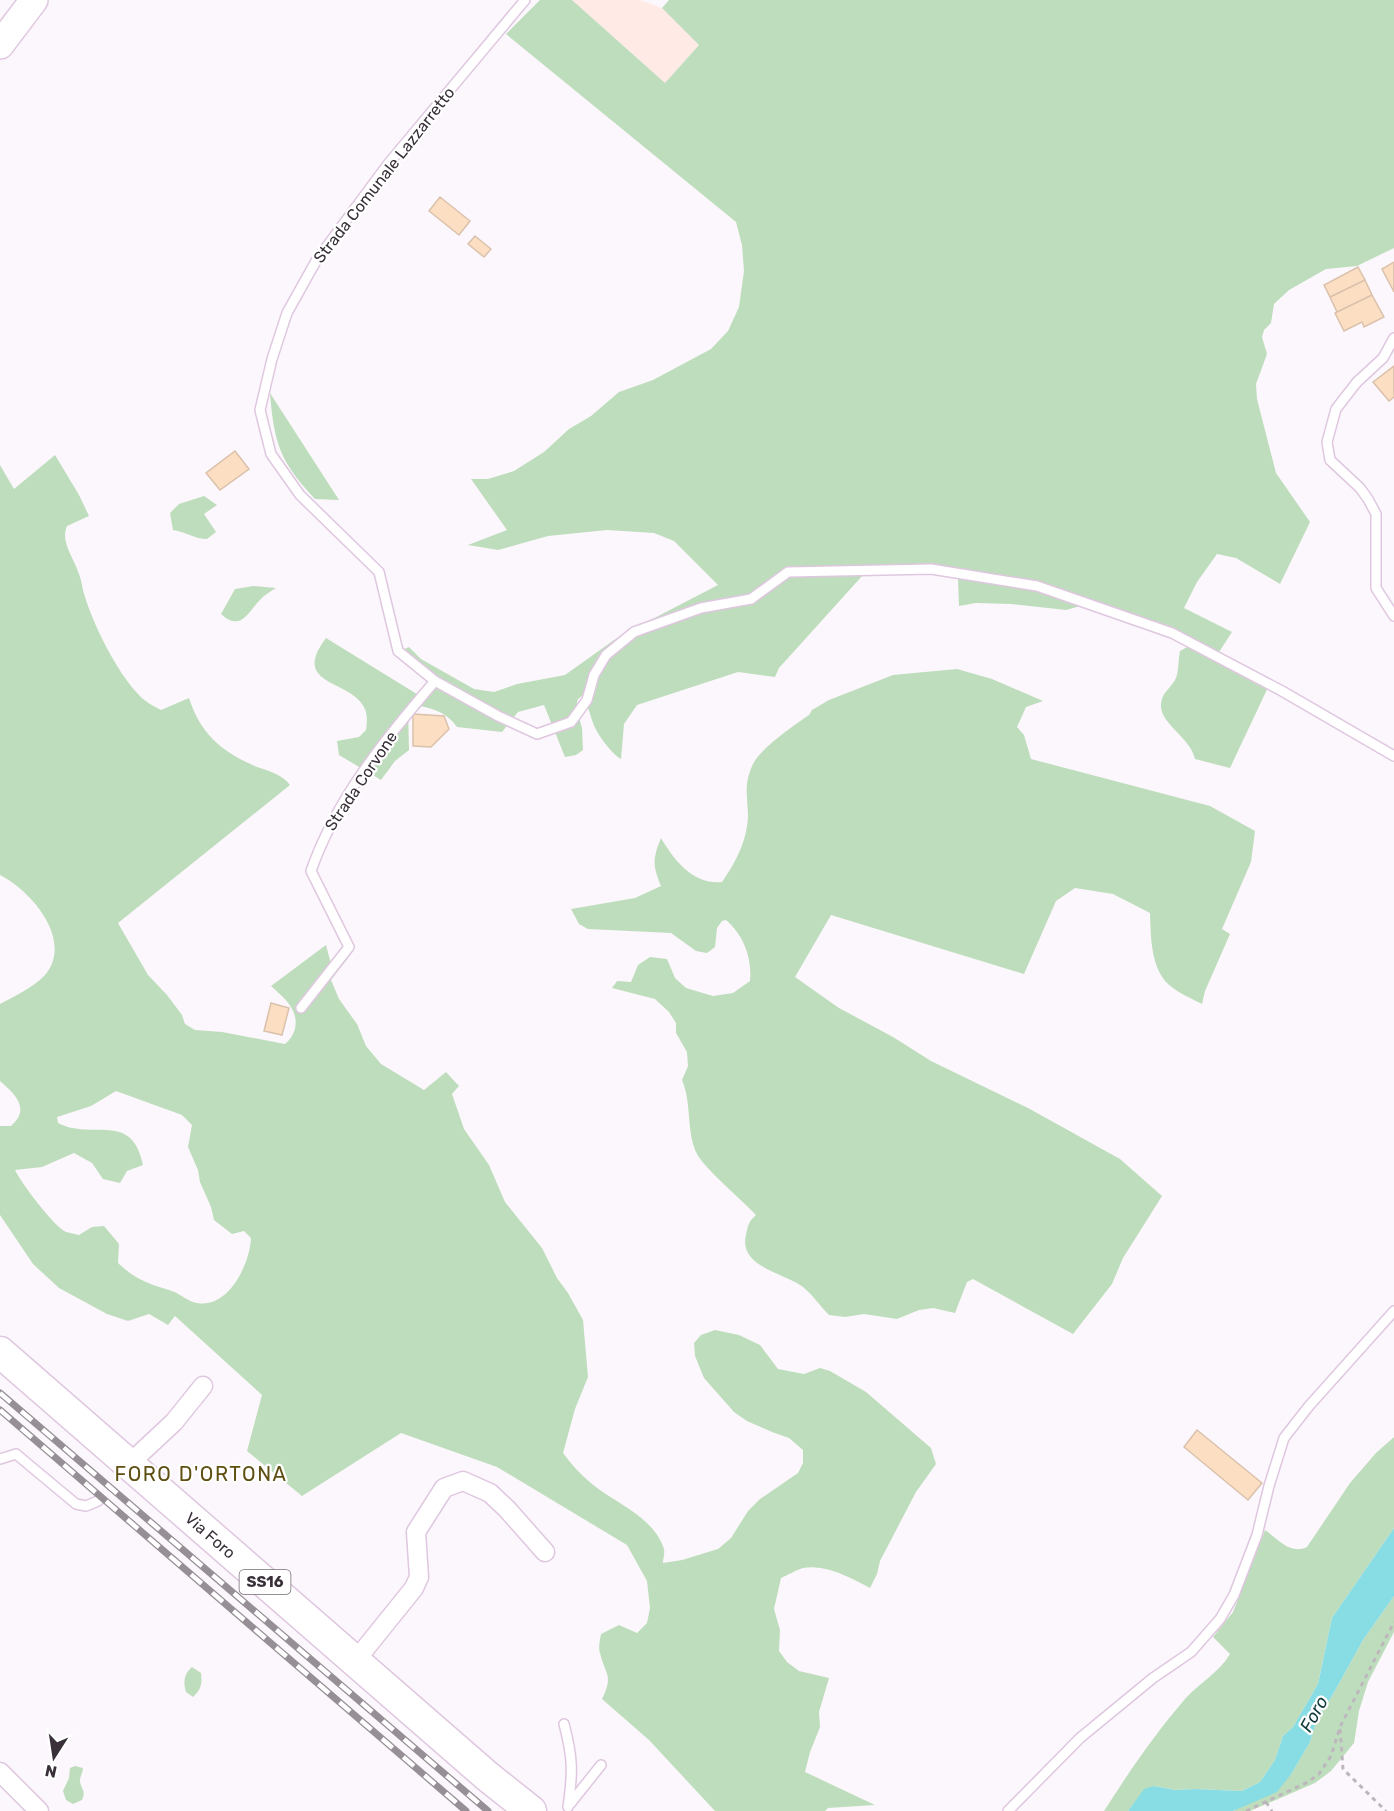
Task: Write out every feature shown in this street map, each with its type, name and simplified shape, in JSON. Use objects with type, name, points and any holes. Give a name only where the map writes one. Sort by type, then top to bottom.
[{"type":"main road","name":"Via Foro","points":[[0,1352],[127,1467],[356,1660],[487,1776],[531,1811]]},
{"type":"street","points":[[0,45],[34,0]]},
{"type":"street","points":[[127,1467],[174,1422],[203,1386]]},
{"type":"street","points":[[356,1660],[414,1588],[418,1577],[416,1532],[444,1488],[463,1481],[490,1493],[545,1552]]},
{"type":"street","points":[[0,1772],[39,1811]]},
{"type":"lane","name":"Strada Comunale Lazzarretto","points":[[435,681],[398,651],[380,572],[300,495],[271,454],[260,410],[272,359],[287,313],[316,261],[388,164],[525,0]]},
{"type":"lane","points":[[1394,338],[1383,358],[1357,382],[1336,409],[1327,442],[1330,460],[1360,488],[1376,514],[1376,588],[1394,616]]},
{"type":"lane","points":[[435,681],[498,716],[537,734],[571,722],[587,700],[594,675],[606,655],[634,632],[701,608],[751,600],[788,573],[931,569],[1037,586],[1172,633],[1282,691],[1394,756]]},
{"type":"lane","name":"Strada Corvone","points":[[301,1008],[350,948],[311,871],[321,843],[349,793],[405,716],[435,681]]},
{"type":"lane","points":[[1008,1811],[1080,1738],[1153,1678],[1191,1652],[1220,1619],[1234,1594],[1257,1535],[1284,1438],[1322,1391],[1394,1311]]},
{"type":"lane","points":[[0,1459],[16,1454],[76,1504],[86,1506],[98,1501]]},
{"type":"lane","points":[[564,1724],[572,1752],[573,1769],[566,1809]]},
{"type":"lane","points":[[566,1809],[601,1765]]},
{"type":"path","points":[[1246,1811],[1308,1782],[1319,1774],[1331,1756],[1340,1727],[1394,1622]]},
{"type":"path","points":[[1340,1727],[1343,1770],[1386,1811]]},
{"type":"path","points":[[1266,1802],[1272,1811]]},
{"type":"shaded area","points":[[572,0],[640,0],[662,8],[699,45],[665,83]]},
{"type":"green space","points":[[540,0],[572,0],[665,83],[699,45],[662,8],[669,0],[1394,0],[1394,248],[1357,266],[1326,269],[1289,290],[1274,304],[1271,323],[1264,330],[1262,337],[1267,354],[1256,384],[1257,399],[1276,473],[1310,522],[1280,584],[1236,558],[1217,554],[1197,582],[1184,608],[1232,632],[1219,652],[1271,681],[1230,768],[1195,759],[1188,744],[1165,718],[1162,711],[1163,696],[1176,677],[1180,651],[1193,644],[1084,605],[1066,610],[1011,604],[976,603],[959,606],[958,578],[938,574],[873,573],[863,575],[779,668],[775,677],[738,672],[637,705],[624,724],[621,759],[609,748],[598,732],[582,696],[578,699],[576,707],[582,728],[583,750],[576,755],[565,757],[544,705],[518,712],[502,732],[457,727],[448,717],[436,710],[408,705],[409,750],[395,761],[381,780],[339,755],[337,741],[359,737],[366,730],[367,716],[357,698],[318,674],[315,665],[317,654],[326,638],[420,696],[432,683],[396,653],[409,647],[421,659],[474,689],[494,692],[517,684],[565,675],[614,640],[718,585],[674,541],[654,533],[607,530],[548,536],[498,550],[468,545],[507,530],[471,479],[488,479],[514,471],[544,452],[569,429],[591,416],[619,392],[653,380],[711,349],[728,331],[739,307],[744,271],[742,245],[736,222],[506,34]]},
{"type":"green space","points":[[270,393],[339,500],[315,499],[286,462],[277,439]]},
{"type":"green space","points":[[55,455],[89,516],[67,526],[66,544],[80,577],[94,621],[122,674],[140,697],[161,710],[189,698],[200,722],[214,741],[233,755],[280,776],[290,785],[118,923],[148,975],[167,995],[182,1015],[185,1024],[195,1030],[222,1032],[285,1044],[295,1029],[295,1016],[289,1004],[271,986],[326,945],[331,964],[342,952],[348,958],[331,980],[339,999],[357,1024],[366,1046],[381,1064],[424,1090],[446,1072],[459,1086],[452,1094],[464,1129],[489,1165],[505,1202],[542,1248],[557,1278],[583,1320],[588,1377],[575,1409],[563,1453],[592,1484],[643,1519],[652,1528],[664,1549],[663,1563],[718,1549],[731,1538],[748,1511],[760,1499],[798,1473],[803,1463],[803,1450],[789,1438],[747,1421],[734,1412],[704,1378],[695,1356],[694,1343],[701,1335],[715,1330],[739,1335],[760,1345],[778,1369],[804,1374],[820,1368],[830,1371],[866,1392],[931,1448],[936,1464],[916,1492],[880,1561],[870,1588],[829,1570],[803,1568],[781,1578],[774,1609],[780,1630],[779,1651],[787,1662],[799,1671],[829,1678],[819,1712],[820,1727],[805,1772],[875,1805],[828,1808],[825,1811],[715,1811],[649,1740],[602,1699],[608,1679],[599,1651],[601,1634],[619,1625],[637,1633],[647,1623],[650,1608],[647,1581],[627,1545],[497,1467],[401,1433],[302,1496],[247,1451],[262,1395],[175,1316],[168,1325],[149,1314],[128,1321],[107,1314],[59,1288],[33,1264],[0,1215],[0,1126],[11,1126],[20,1114],[20,1108],[15,1096],[0,1081],[0,1004],[29,988],[44,976],[52,963],[55,948],[46,919],[36,905],[25,893],[0,875],[0,465],[14,489]],"holes":[[[116,1091],[182,1115],[192,1125],[188,1147],[214,1220],[232,1234],[244,1231],[251,1238],[247,1260],[236,1282],[219,1299],[208,1303],[194,1302],[131,1274],[118,1263],[119,1244],[104,1226],[92,1227],[79,1235],[66,1232],[38,1203],[15,1170],[42,1167],[74,1153],[92,1163],[103,1179],[120,1183],[127,1171],[143,1165],[138,1148],[130,1138],[120,1132],[109,1130],[71,1128],[58,1123],[57,1117],[91,1106]]]},
{"type":"green space","points":[[204,496],[217,505],[204,514],[216,532],[207,539],[173,530],[170,513],[179,504]]},
{"type":"green space","points":[[253,586],[276,588],[263,597],[239,621],[228,619],[221,614],[235,589]]},
{"type":"green space","points":[[957,669],[992,679],[1043,701],[1026,707],[1017,727],[1024,735],[1031,759],[1210,806],[1255,831],[1251,862],[1222,929],[1230,934],[1205,991],[1202,1004],[1173,988],[1160,973],[1153,954],[1150,913],[1113,894],[1075,888],[1056,901],[1024,974],[831,915],[795,977],[839,1008],[893,1037],[931,1061],[1028,1108],[1120,1159],[1162,1196],[1123,1258],[1112,1284],[1073,1334],[973,1279],[967,1282],[955,1313],[933,1308],[919,1310],[897,1319],[864,1314],[845,1317],[829,1315],[803,1287],[756,1262],[749,1255],[745,1246],[748,1226],[756,1215],[708,1168],[697,1154],[682,1080],[688,1066],[687,1052],[676,1033],[676,1023],[669,1012],[655,999],[612,988],[617,981],[631,982],[638,965],[650,957],[667,959],[675,978],[686,988],[713,996],[733,993],[750,981],[750,964],[742,940],[726,920],[722,921],[717,928],[715,947],[707,953],[696,951],[671,933],[588,929],[579,924],[571,909],[635,898],[661,886],[655,863],[661,838],[678,862],[693,875],[712,882],[722,882],[736,858],[746,832],[747,789],[750,771],[757,757],[770,744],[809,715],[812,710],[829,700],[893,675]]},
{"type":"green space","points":[[1394,1437],[1394,1528],[1332,1618],[1318,1684],[1293,1727],[1283,1736],[1275,1760],[1260,1782],[1242,1791],[1175,1790],[1154,1786],[1128,1811],[1104,1811],[1142,1754],[1174,1713],[1230,1654],[1213,1637],[1233,1612],[1265,1530],[1290,1548],[1307,1547],[1350,1483],[1376,1453]]},
{"type":"green space","points":[[1394,1596],[1394,1632],[1368,1682],[1359,1711],[1354,1743],[1331,1771],[1315,1783],[1250,1811],[1233,1811],[1292,1773],[1310,1742],[1317,1719],[1363,1640]]},
{"type":"green space","points":[[192,1667],[201,1673],[200,1689],[193,1697],[186,1692],[185,1685],[186,1675]]},
{"type":"green space","points":[[75,1766],[83,1768],[80,1780],[84,1795],[82,1800],[73,1804],[66,1800],[63,1791],[69,1778],[70,1768]]},
{"type":"water","name":"Foro","points":[[1394,1528],[1394,1596],[1363,1640],[1317,1719],[1310,1742],[1292,1773],[1277,1792],[1233,1811],[1128,1811],[1144,1789],[1154,1786],[1175,1790],[1242,1791],[1260,1782],[1275,1760],[1283,1736],[1293,1727],[1318,1684],[1332,1618]]},
{"type":"building","points":[[440,197],[470,221],[459,235],[429,211]]},
{"type":"building","points":[[475,236],[491,249],[484,257],[468,244]]},
{"type":"building","points":[[1394,262],[1394,292],[1382,269]]},
{"type":"building","points":[[1358,267],[1365,280],[1330,297],[1324,285]]},
{"type":"building","points":[[1365,280],[1372,295],[1337,312],[1330,297]]},
{"type":"building","points":[[1372,295],[1384,317],[1364,327],[1362,322],[1344,331],[1335,313]]},
{"type":"building","points":[[1394,366],[1394,397],[1389,401],[1373,382]]},
{"type":"building","points":[[235,451],[249,469],[220,490],[206,473]]},
{"type":"building","points":[[413,714],[444,716],[449,729],[431,747],[413,746]]},
{"type":"building","points":[[271,1003],[289,1008],[282,1035],[264,1031]]},
{"type":"building","points":[[1197,1430],[1262,1483],[1248,1500],[1184,1447]]},
{"type":"railway","points":[[0,1393],[488,1811]]},
{"type":"railway","points":[[0,1410],[466,1811]]},
{"type":"district","name":"FORO D'ORTONA","points":[[201,1474]]}]
